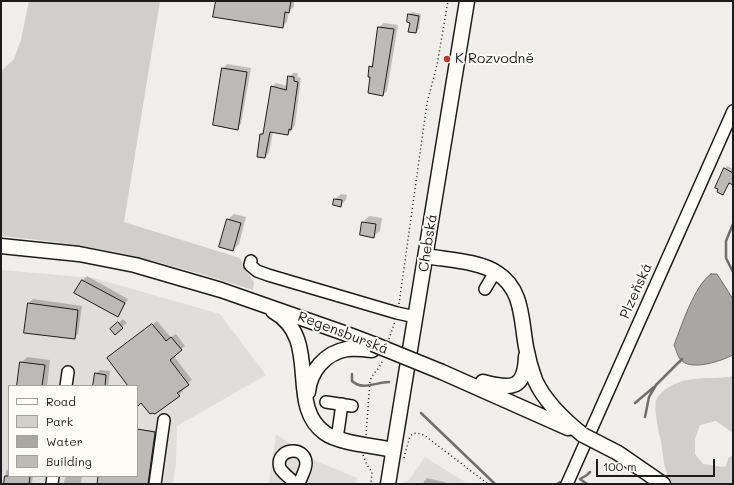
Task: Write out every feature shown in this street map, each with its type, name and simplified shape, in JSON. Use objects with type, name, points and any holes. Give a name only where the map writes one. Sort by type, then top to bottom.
[{"type":"main road","name":"Chebská","points":[[388,484],[467,1]]},
{"type":"main road","name":"Regensburská","points":[[1,246],[79,254],[135,265],[221,290],[344,332],[372,347],[388,351],[455,376],[568,426]]},
{"type":"main road","points":[[426,256],[477,265],[495,272],[508,282],[518,299],[526,347],[533,374],[541,392],[553,408],[568,426],[618,454],[662,484]]},
{"type":"main road","points":[[249,300],[277,313],[287,322],[296,337],[302,358],[305,396],[314,422],[325,433],[337,439],[394,450]]},
{"type":"main road","points":[[310,414],[308,405],[308,389],[313,375],[320,364],[336,352],[347,349],[372,347]]},
{"type":"main road","points":[[455,376],[499,386],[514,385],[519,382],[523,374],[526,364],[526,347]]},
{"type":"street","name":"Plzeňská","points":[[567,484],[733,111]]},
{"type":"street","points":[[251,261],[250,265],[268,275],[397,313],[416,317]]},
{"type":"street","points":[[485,289],[495,272]]},
{"type":"street","points":[[66,385],[68,372]]},
{"type":"street","points":[[326,402],[347,405],[337,439]]},
{"type":"street","points":[[155,484],[164,420]]},
{"type":"street","points":[[295,484],[283,471],[280,463],[282,456],[293,450],[300,453],[305,460],[305,468],[299,484]]},
{"type":"path","points":[[369,391],[370,381],[379,369],[388,351],[401,295],[427,103],[437,65],[448,1]]},
{"type":"path","points":[[402,464],[410,436],[414,433],[418,433],[424,435],[488,484]]},
{"type":"path","points":[[358,454],[363,456]]},
{"type":"shaded area","points":[[1,270],[94,278],[220,314],[266,375],[177,426],[176,462],[173,484],[1,484]]},
{"type":"shaded area","points":[[276,434],[316,461],[357,478],[356,484],[269,484]]},
{"type":"shaded area","points":[[425,457],[468,484],[397,484],[409,480]]},
{"type":"green space","points":[[29,1],[160,1],[124,222],[240,258],[254,282],[253,290],[202,274],[101,249],[73,244],[1,236],[1,71],[14,59],[21,40]]},
{"type":"green space","points":[[733,376],[733,433],[716,421],[700,425],[695,439],[695,454],[703,464],[725,467],[729,457],[733,456],[733,484],[673,484],[667,473],[658,429],[656,418],[657,398],[668,387],[684,381],[699,378]]},
{"type":"water","points":[[711,274],[717,274],[733,299],[733,355],[706,364],[691,365],[680,359],[674,345],[694,296],[699,287]]},
{"type":"building","points":[[216,1],[291,1],[289,13],[285,12],[283,28],[213,17]]},
{"type":"building","points":[[408,14],[419,16],[416,33],[408,32],[410,23],[407,22]]},
{"type":"building","points":[[378,27],[394,29],[383,96],[368,93],[370,77],[368,77],[369,66],[372,67]]},
{"type":"building","points":[[222,68],[247,72],[238,130],[213,125]]},
{"type":"building","points":[[288,76],[294,77],[294,81],[298,82],[291,130],[289,129],[288,135],[270,132],[265,158],[257,157],[260,134],[263,134],[271,86],[286,90]]},
{"type":"building","points":[[724,168],[733,173],[733,185],[729,183],[723,195],[717,192],[718,189],[715,188]]},
{"type":"building","points":[[334,199],[342,200],[341,207],[333,205]]},
{"type":"building","points":[[227,219],[241,223],[233,251],[219,247]]},
{"type":"building","points":[[362,222],[376,224],[374,238],[360,235]]},
{"type":"building","points":[[82,280],[125,303],[118,317],[74,293]]},
{"type":"building","points":[[28,303],[78,310],[75,339],[24,333]]},
{"type":"building","points":[[118,322],[123,328],[115,335],[110,329]]},
{"type":"building","points":[[152,324],[166,341],[171,337],[182,350],[170,360],[189,385],[177,393],[180,396],[155,414],[150,414],[141,403],[138,406],[138,385],[127,385],[107,358]]},
{"type":"building","points":[[20,362],[45,365],[42,385],[17,385]]},
{"type":"building","points":[[95,373],[106,375],[105,385],[93,385]]},
{"type":"building","points":[[138,429],[155,432],[148,484],[97,484],[98,477],[138,477]]},
{"type":"building","points":[[5,476],[30,477],[29,484],[4,484]]},
{"type":"waterway","points":[[733,224],[726,241],[726,258],[733,272]]},
{"type":"waterway","points":[[645,417],[649,397],[656,385],[682,359]]},
{"type":"waterway","points":[[352,374],[352,381],[356,384],[365,386],[389,382]]},
{"type":"waterway","points":[[635,403],[654,387]]},
{"type":"waterway","points":[[421,413],[495,484]]},
{"type":"waterway","points":[[587,484],[580,479],[590,472]]},
{"type":"place","name":"K Rozvodně","points":[[447,59]]}]
